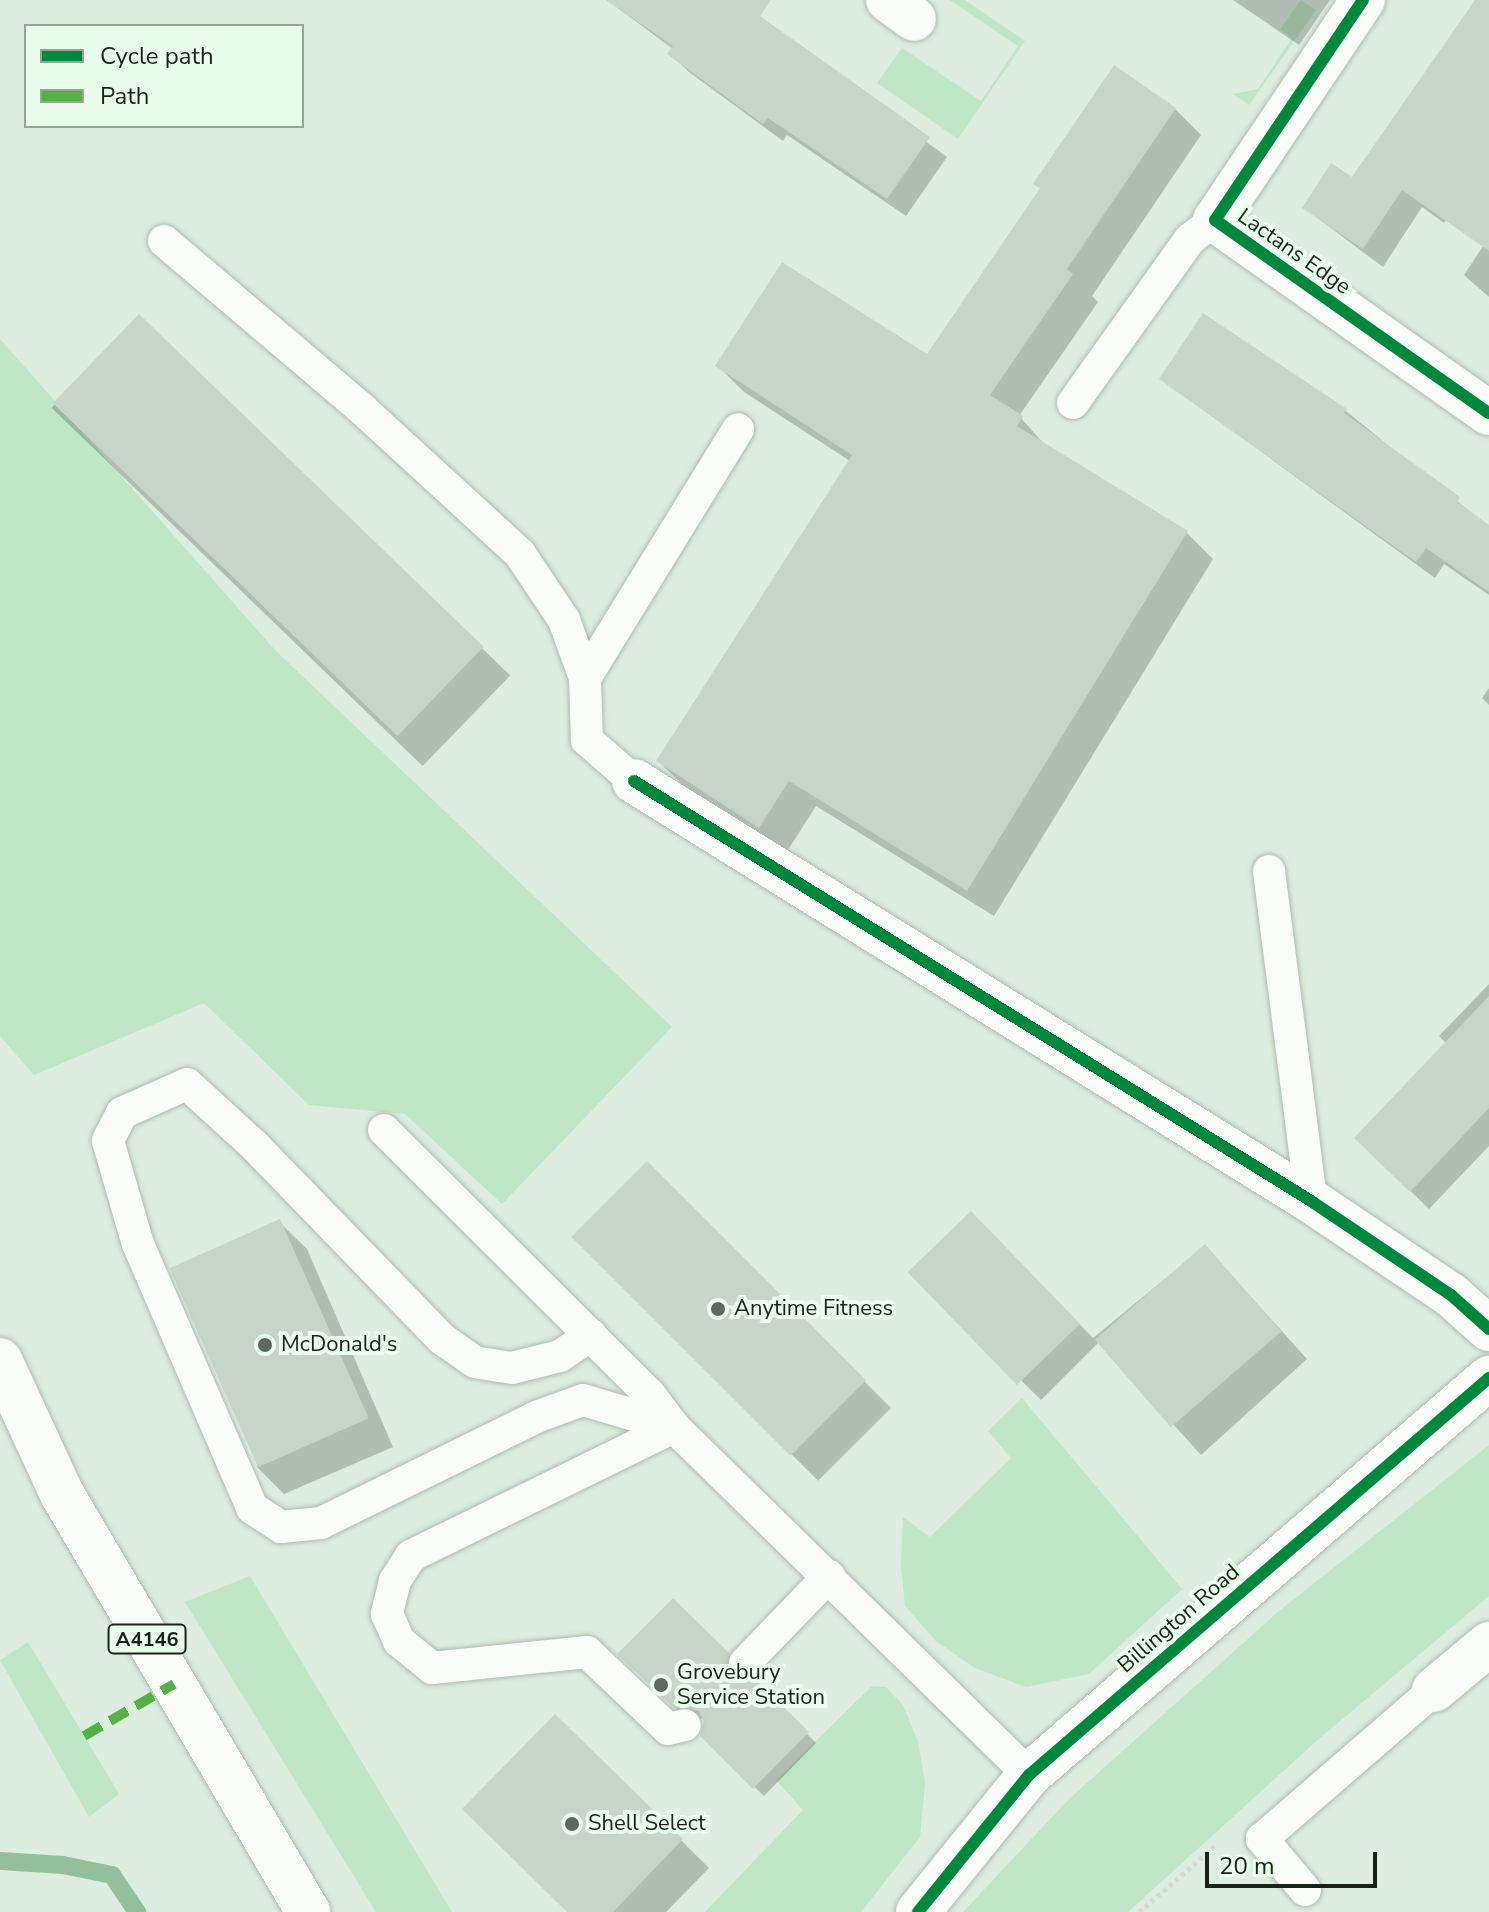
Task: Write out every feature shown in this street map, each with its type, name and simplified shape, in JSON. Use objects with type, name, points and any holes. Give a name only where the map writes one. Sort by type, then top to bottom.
[{"type":"main road","name":"Lactans Edge","points":[[1363,0],[1215,220],[1489,413]]},
{"type":"main road","points":[[634,781],[1311,1201],[1451,1295],[1489,1329]]},
{"type":"main road","name":"A4146","points":[[0,1360],[62,1494],[308,1912]]},
{"type":"main road","name":"Billington Road","points":[[918,1912],[1029,1775],[1489,1378]]},
{"type":"main road","points":[[1434,1690],[1489,1644]]},
{"type":"lane","points":[[1073,403],[1190,239],[1215,220]]},
{"type":"lane","points":[[164,241],[362,409],[520,554],[564,620],[585,678],[587,740],[634,781]]},
{"type":"lane","points":[[585,678],[738,429]]},
{"type":"lane","points":[[1269,871],[1311,1201]]},
{"type":"lane","points":[[591,1335],[560,1356],[512,1368],[475,1362],[442,1339],[256,1147],[187,1084],[122,1113],[108,1141],[138,1244],[252,1508],[281,1527],[321,1523],[536,1417],[583,1400],[674,1427]]},
{"type":"lane","points":[[384,1130],[591,1335],[674,1427],[1029,1775]]},
{"type":"lane","points":[[674,1427],[411,1556],[395,1581],[387,1614],[399,1641],[432,1668],[587,1652],[668,1729],[685,1725]]},
{"type":"lane","points":[[745,1663],[829,1576]]},
{"type":"lane","points":[[1305,1890],[1262,1839],[1434,1690]]},
{"type":"green space","points":[[950,0],[965,0],[1025,41],[958,139],[877,83],[902,48],[981,101],[1018,46]]},
{"type":"green space","points":[[1301,0],[1316,10],[1249,105],[1233,94],[1258,89],[1292,38],[1280,29]]},
{"type":"green space","points":[[0,339],[276,651],[672,1027],[502,1204],[405,1114],[309,1105],[204,1003],[34,1075],[0,1036]]},
{"type":"green space","points":[[1022,1398],[1182,1589],[1089,1674],[1026,1687],[975,1668],[936,1641],[905,1606],[901,1565],[903,1517],[930,1537],[1011,1458],[988,1431]]},
{"type":"green space","points":[[1489,1445],[1489,1596],[1321,1737],[1128,1912],[963,1912],[1069,1799],[1279,1611]]},
{"type":"green space","points":[[250,1576],[452,1912],[376,1912],[185,1602]]},
{"type":"green space","points":[[28,1642],[119,1794],[89,1817],[0,1660]]},
{"type":"green space","points":[[872,1686],[886,1687],[903,1705],[918,1742],[925,1783],[920,1837],[861,1912],[705,1912],[803,1810],[776,1780]]},
{"type":"building","points":[[606,0],[771,0],[760,16],[930,137],[887,199],[768,118],[763,124],[667,54],[673,46]]},
{"type":"building","points":[[1475,0],[1489,0],[1489,251],[1402,190],[1363,249],[1302,208],[1331,163],[1352,177]]},
{"type":"building","points":[[1114,65],[1176,108],[1067,269],[1073,274],[990,395],[1023,416],[1017,426],[1188,531],[967,891],[789,781],[759,828],[656,761],[852,455],[715,366],[782,262],[927,354],[1040,188],[1033,184]]},
{"type":"building","points":[[1203,313],[1347,409],[1344,413],[1460,497],[1457,502],[1489,525],[1489,592],[1426,548],[1416,562],[1159,379]]},
{"type":"building","points":[[139,314],[484,647],[397,736],[53,403]]},
{"type":"building","points":[[1489,996],[1489,1108],[1410,1192],[1354,1138]]},
{"type":"building","name":"Anytime Fitness","points":[[647,1161],[866,1380],[791,1456],[571,1237]]},
{"type":"building","points":[[971,1211],[1080,1324],[1017,1385],[908,1272]]},
{"type":"building","name":"McDonald's","points":[[280,1219],[369,1418],[258,1467],[169,1268]]},
{"type":"building","points":[[1205,1244],[1281,1332],[1171,1427],[1095,1340]]},
{"type":"building","points":[[673,1598],[729,1653],[731,1676],[741,1682],[755,1679],[809,1732],[753,1789],[700,1736],[704,1721],[698,1711],[674,1708],[617,1654]]},
{"type":"building","name":"Shell Select","points":[[555,1714],[683,1839],[613,1912],[567,1912],[462,1809]]},
{"type":"waterway","points":[[0,1861],[63,1865],[112,1875],[137,1912]]},
{"type":"marked path","points":[[84,1736],[174,1684]]},
{"type":"cycle path","points":[[1363,0],[1215,220],[1489,413]]},
{"type":"cycle path","points":[[634,781],[1311,1201],[1451,1295],[1489,1329]]},
{"type":"cycle path","points":[[918,1912],[1029,1775],[1489,1378]]},
{"type":"place","name":"Anytime Fitness","points":[[718,1309]]},
{"type":"place","name":"McDonald's","points":[[265,1345]]},
{"type":"place","name":"Grovebury Service Station","points":[[661,1685]]},
{"type":"place","name":"Shell Select","points":[[572,1824]]}]
